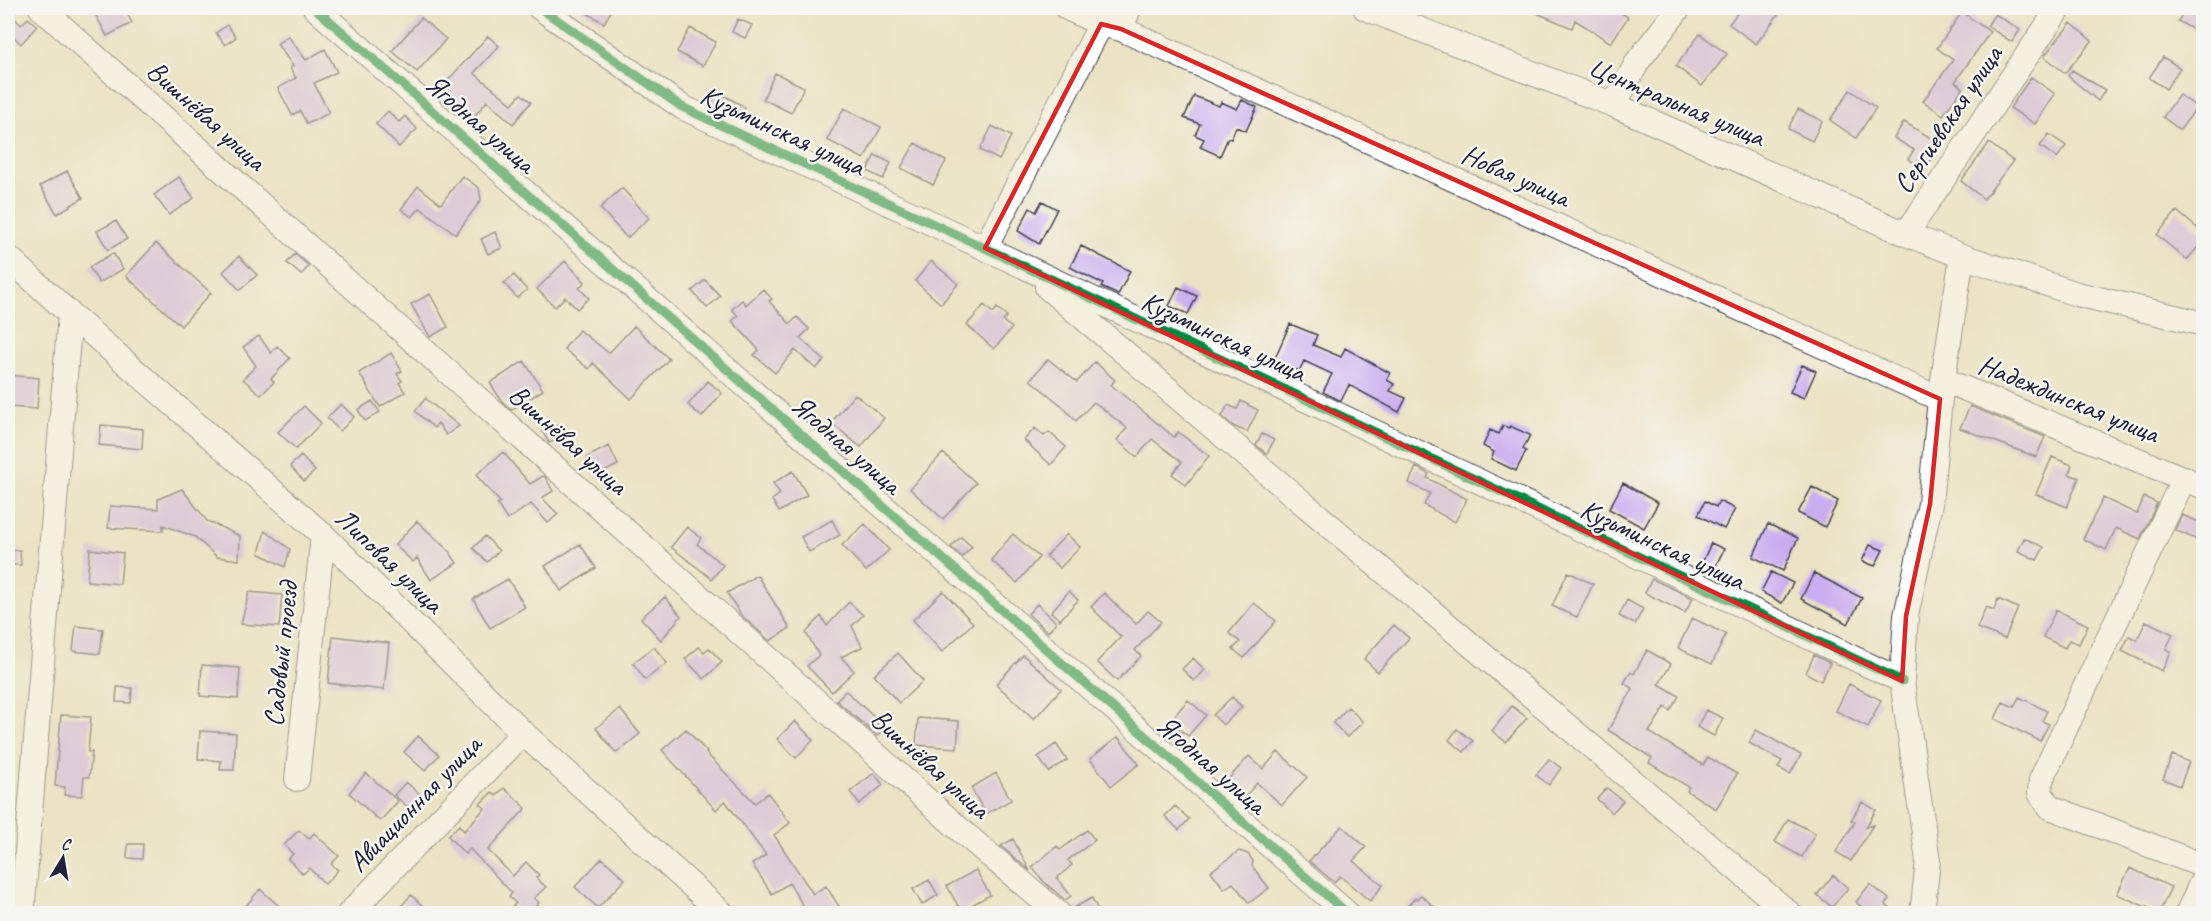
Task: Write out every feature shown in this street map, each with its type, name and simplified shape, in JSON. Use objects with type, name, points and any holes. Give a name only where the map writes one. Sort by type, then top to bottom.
[{"type":"street","name":"Вишнёвая улица","points":[[42,8],[966,836],[1059,914]]},
{"type":"street","name":"Ягодная улица","points":[[315,8],[1348,914]]},
{"type":"street","name":"Кузьминская улица","points":[[540,8],[682,107],[1902,681]]},
{"type":"street","name":"Новая улица","points":[[1067,8],[1117,20],[1942,389]]},
{"type":"street","name":"Центральная улица","points":[[1365,8],[1614,105],[1906,234],[1962,256],[2077,294],[2204,324]]},
{"type":"street","points":[[1614,105],[1638,61],[1679,8]]},
{"type":"street","name":"Сергиевская улица","points":[[1906,234],[2059,8]]},
{"type":"street","points":[[985,248],[1117,20]]},
{"type":"street","points":[[1922,914],[1928,861],[1902,681],[1906,616],[1930,504],[1942,389],[1962,256]]},
{"type":"street","name":"Липовая улица","points":[[8,257],[323,535],[523,734],[723,914]]},
{"type":"street","points":[[1022,266],[1790,914]]},
{"type":"street","points":[[22,914],[70,314]]},
{"type":"street","name":"Надеждинская улица","points":[[1942,389],[2194,483]]},
{"type":"street","points":[[2194,483],[2041,780],[2040,793],[2050,807],[2204,866]]},
{"type":"street","name":"Садовый проезд","points":[[297,779],[323,535]]},
{"type":"street","name":"Авиационная улица","points":[[348,914],[523,734]]},
{"type":"street","points":[[2187,914],[2204,877]]},
{"type":"highlighted area","points":[[1101,24],[1121,29],[1940,399],[1930,504],[1906,616],[1902,681],[985,248]]},
{"type":"building","points":[[92,8],[124,8],[132,23],[107,36]]},
{"type":"building","points":[[578,8],[613,8],[604,23]]},
{"type":"building","points":[[1525,8],[1613,8],[1628,17],[1611,43],[1575,20],[1572,28]]},
{"type":"building","points":[[1741,8],[1783,8],[1756,44],[1729,24]]},
{"type":"building","points":[[2186,8],[2204,8],[2204,36],[2178,21]]},
{"type":"building","points":[[8,11],[21,25],[28,18],[37,26],[21,44],[8,31]]},
{"type":"building","points":[[1962,12],[1990,32],[1955,82],[1963,88],[1943,115],[1923,101],[1953,60],[1937,48]]},
{"type":"building","points":[[1995,14],[2020,30],[2012,42],[1987,26]]},
{"type":"building","points":[[421,18],[446,39],[417,72],[392,51]]},
{"type":"building","points":[[738,19],[752,25],[745,38],[732,32]]},
{"type":"building","points":[[2071,23],[2092,41],[2065,73],[2044,56]]},
{"type":"building","points":[[227,25],[236,37],[225,45],[216,33]]},
{"type":"building","points":[[690,28],[716,42],[703,66],[677,52]]},
{"type":"building","points":[[1700,34],[1727,54],[1702,86],[1676,66]]},
{"type":"building","points":[[288,36],[306,60],[325,49],[337,72],[314,83],[329,113],[307,124],[300,111],[292,115],[278,88],[296,78],[290,68],[293,66],[277,44]]},
{"type":"building","points":[[488,36],[499,46],[474,73],[512,104],[521,94],[531,102],[513,124],[487,101],[473,118],[440,89]]},
{"type":"building","points":[[2163,57],[2180,68],[2166,89],[2149,78]]},
{"type":"building","points":[[2072,70],[2105,90],[2098,101],[2068,76]]},
{"type":"building","points":[[775,73],[804,87],[791,113],[763,99]]},
{"type":"building","points":[[2031,77],[2055,94],[2035,124],[2010,108]]},
{"type":"building","points":[[1850,90],[1876,108],[1856,138],[1830,120]]},
{"type":"building","points":[[718,92],[745,107],[740,118],[711,105]]},
{"type":"building","points":[[2179,95],[2197,107],[2180,130],[2163,117]]},
{"type":"building","points":[[1194,96],[1219,106],[1221,102],[1237,109],[1242,100],[1257,107],[1246,131],[1236,127],[1220,156],[1200,147],[1204,139],[1195,135],[1200,124],[1184,118]]},
{"type":"building","points":[[844,108],[881,127],[864,159],[827,140]]},
{"type":"building","points":[[1798,109],[1822,121],[1812,141],[1788,129]]},
{"type":"building","points":[[388,111],[399,122],[405,116],[417,129],[399,147],[376,124]]},
{"type":"building","points":[[1904,122],[1941,144],[1925,169],[1908,159],[1914,150],[1894,138]]},
{"type":"building","points":[[992,126],[1011,136],[999,160],[980,150]]},
{"type":"building","points":[[2049,134],[2066,146],[2057,158],[2040,146]]},
{"type":"building","points":[[915,143],[946,161],[933,185],[901,168]]},
{"type":"building","points":[[1989,143],[2013,161],[1984,199],[1961,181]]},
{"type":"building","points":[[875,155],[891,163],[883,179],[867,171]]},
{"type":"building","points":[[67,171],[83,198],[57,214],[40,186]]},
{"type":"building","points":[[462,176],[479,188],[481,200],[456,234],[420,208],[412,217],[401,209],[418,186],[441,204]]},
{"type":"building","points":[[179,177],[194,198],[169,215],[154,195]]},
{"type":"building","points":[[622,188],[649,218],[627,238],[600,208]]},
{"type":"building","points":[[1042,201],[1057,209],[1039,244],[1018,231],[1030,208],[1036,212]]},
{"type":"building","points":[[2177,211],[2204,234],[2204,240],[2187,260],[2157,235]]},
{"type":"building","points":[[116,221],[127,239],[108,250],[97,231]]},
{"type":"building","points":[[495,232],[502,248],[488,254],[481,239]]},
{"type":"building","points":[[156,243],[211,293],[181,326],[126,276]]},
{"type":"building","points":[[1081,246],[1130,271],[1118,295],[1101,287],[1103,284],[1070,267]]},
{"type":"building","points":[[113,253],[123,269],[99,283],[89,267]]},
{"type":"building","points":[[295,254],[309,266],[301,275],[287,263]]},
{"type":"building","points":[[239,256],[257,275],[240,290],[223,272]]},
{"type":"building","points":[[565,261],[585,282],[579,288],[589,298],[577,309],[565,297],[555,307],[537,289]]},
{"type":"building","points":[[931,261],[958,284],[941,304],[915,281]]},
{"type":"building","points":[[514,275],[527,290],[517,298],[504,283]]},
{"type":"building","points":[[705,280],[720,296],[707,308],[692,291]]},
{"type":"building","points":[[1178,287],[1197,296],[1188,314],[1169,306]]},
{"type":"building","points":[[763,289],[772,299],[769,301],[790,324],[797,317],[809,329],[800,338],[824,360],[816,369],[795,350],[775,373],[754,355],[759,350],[732,321],[738,316],[732,309],[742,300],[746,305]]},
{"type":"building","points":[[430,294],[448,327],[430,337],[411,304]]},
{"type":"building","points":[[984,305],[993,313],[997,308],[1007,316],[1003,321],[1012,328],[994,349],[967,325]]},
{"type":"building","points":[[1290,324],[1317,335],[1313,345],[1341,357],[1345,348],[1390,373],[1387,380],[1394,384],[1390,391],[1406,398],[1399,412],[1349,385],[1341,401],[1323,392],[1332,374],[1304,361],[1299,371],[1274,360]]},
{"type":"building","points":[[634,326],[669,359],[631,399],[593,363],[589,369],[564,349],[579,330],[609,353]]},
{"type":"building","points":[[259,336],[271,353],[277,346],[290,358],[271,379],[274,382],[261,395],[243,379],[256,366],[243,347]]},
{"type":"building","points":[[391,353],[402,371],[397,374],[402,381],[399,383],[405,392],[380,407],[359,373]]},
{"type":"building","points":[[1048,359],[1077,382],[1095,362],[1115,380],[1111,385],[1174,437],[1178,432],[1209,456],[1186,485],[1172,474],[1182,462],[1152,439],[1137,457],[1117,440],[1127,428],[1094,402],[1076,421],[1061,405],[1030,380]]},
{"type":"building","points":[[524,361],[543,390],[511,410],[490,383]]},
{"type":"building","points":[[1802,365],[1816,371],[1804,398],[1790,392]]},
{"type":"building","points":[[8,375],[39,378],[37,409],[8,407]]},
{"type":"building","points":[[708,381],[722,393],[702,417],[688,405]]},
{"type":"building","points":[[855,394],[884,418],[861,447],[831,423]]},
{"type":"building","points":[[426,398],[459,426],[446,435],[438,423],[434,428],[415,411]]},
{"type":"building","points":[[372,401],[380,412],[365,421],[358,410]]},
{"type":"building","points":[[1241,401],[1258,410],[1247,432],[1233,426],[1222,416],[1228,405],[1237,409]]},
{"type":"building","points":[[341,404],[354,417],[340,431],[327,418]]},
{"type":"building","points":[[304,406],[321,423],[296,449],[278,432]]},
{"type":"building","points":[[1970,406],[2045,437],[2036,457],[1960,428]]},
{"type":"building","points":[[101,425],[143,429],[142,449],[99,445]]},
{"type":"building","points":[[559,425],[564,437],[549,443],[542,431]]},
{"type":"building","points":[[1503,426],[1509,428],[1510,426],[1530,435],[1523,449],[1526,451],[1516,471],[1491,459],[1494,452],[1483,446],[1490,430],[1499,434]]},
{"type":"building","points":[[1035,428],[1044,436],[1049,432],[1066,447],[1051,465],[1024,440]]},
{"type":"building","points":[[1262,434],[1274,440],[1267,454],[1256,445]]},
{"type":"building","points":[[609,446],[618,465],[596,476],[587,457]]},
{"type":"building","points":[[503,452],[530,484],[545,477],[553,491],[542,498],[558,514],[548,523],[531,504],[507,520],[497,504],[500,502],[476,475]]},
{"type":"building","points":[[943,453],[976,483],[943,519],[910,489]]},
{"type":"building","points":[[301,456],[315,471],[304,481],[290,466]]},
{"type":"building","points":[[2052,457],[2072,465],[2069,474],[2079,478],[2067,507],[2036,494]]},
{"type":"building","points":[[1416,467],[1429,474],[1427,478],[1467,499],[1455,522],[1424,505],[1430,493],[1409,483]]},
{"type":"building","points":[[793,471],[807,495],[779,512],[772,500],[780,494],[773,483]]},
{"type":"building","points":[[1623,483],[1658,503],[1644,528],[1609,509]]},
{"type":"building","points":[[1812,487],[1838,501],[1825,527],[1798,513]]},
{"type":"building","points":[[182,489],[207,521],[240,536],[239,560],[217,557],[195,537],[163,525],[163,531],[108,528],[110,506],[158,509],[158,499]]},
{"type":"building","points":[[2144,497],[2157,503],[2140,539],[2116,528],[2106,550],[2083,539],[2103,498],[2137,514]]},
{"type":"building","points":[[1705,501],[1716,507],[1719,501],[1735,509],[1724,529],[1698,515]]},
{"type":"building","points":[[2182,515],[2204,524],[2204,543],[2175,530]]},
{"type":"building","points":[[832,520],[840,535],[809,552],[801,537]]},
{"type":"building","points":[[417,521],[449,551],[457,563],[431,580],[417,558],[413,562],[395,545]]},
{"type":"building","points":[[865,524],[889,550],[866,571],[842,545]]},
{"type":"building","points":[[1768,524],[1798,538],[1783,571],[1753,557]]},
{"type":"building","points":[[687,527],[701,538],[697,544],[723,565],[712,579],[671,547]]},
{"type":"building","points":[[265,531],[290,549],[285,567],[259,553]]},
{"type":"building","points":[[1013,534],[1039,557],[1017,583],[991,560]]},
{"type":"building","points":[[1067,534],[1080,547],[1060,568],[1046,556]]},
{"type":"building","points":[[485,536],[499,551],[487,562],[473,548]]},
{"type":"building","points":[[961,537],[972,547],[962,557],[951,547]]},
{"type":"building","points":[[2024,538],[2044,547],[2037,560],[2018,551]]},
{"type":"building","points":[[1711,543],[1724,549],[1714,569],[1702,563]]},
{"type":"building","points":[[580,544],[596,568],[561,591],[545,566]]},
{"type":"building","points":[[1870,545],[1883,550],[1875,566],[1862,561]]},
{"type":"building","points":[[90,549],[123,553],[120,584],[87,581]]},
{"type":"building","points":[[20,550],[21,565],[8,565],[8,551]]},
{"type":"building","points":[[1568,572],[1593,584],[1577,617],[1552,606]]},
{"type":"building","points":[[1771,572],[1793,583],[1782,603],[1761,592]]},
{"type":"building","points":[[1814,573],[1862,598],[1848,624],[1801,599]]},
{"type":"building","points":[[757,575],[790,628],[770,641],[741,615],[727,593]]},
{"type":"building","points":[[508,579],[525,607],[490,628],[473,599]]},
{"type":"building","points":[[1652,579],[1693,598],[1685,613],[1645,593]]},
{"type":"building","points":[[943,591],[973,623],[942,652],[913,620]]},
{"type":"building","points":[[1069,591],[1078,600],[1060,620],[1051,612]]},
{"type":"building","points":[[249,592],[282,595],[279,627],[241,624]]},
{"type":"building","points":[[1104,593],[1136,624],[1148,611],[1161,622],[1135,650],[1141,656],[1117,681],[1097,662],[1121,637],[1091,607]]},
{"type":"building","points":[[665,597],[681,616],[661,640],[641,618]]},
{"type":"building","points":[[1998,599],[2018,608],[2005,639],[1977,628],[1986,607],[1994,610]]},
{"type":"building","points":[[1627,600],[1643,609],[1635,624],[1619,616]]},
{"type":"building","points":[[849,602],[863,615],[852,626],[862,647],[841,657],[854,671],[832,692],[807,666],[819,655],[806,633],[821,616],[827,626]]},
{"type":"building","points":[[1254,603],[1276,621],[1244,658],[1233,649],[1240,642],[1229,633]]},
{"type":"building","points":[[1037,604],[1056,622],[1048,632],[1028,614]]},
{"type":"building","points":[[2056,610],[2088,625],[2079,644],[2069,640],[2065,648],[2043,637]]},
{"type":"building","points":[[1692,618],[1726,634],[1712,664],[1678,648]]},
{"type":"building","points":[[2146,621],[2173,634],[2166,649],[2171,652],[2162,671],[2122,651],[2129,636],[2137,640]]},
{"type":"building","points":[[1394,625],[1409,638],[1378,672],[1364,659]]},
{"type":"building","points":[[76,626],[103,629],[100,654],[73,651]]},
{"type":"building","points":[[333,636],[389,643],[384,690],[328,683]]},
{"type":"building","points":[[654,647],[667,663],[645,680],[633,663]]},
{"type":"building","points":[[699,647],[704,652],[709,648],[722,662],[704,679],[685,659]]},
{"type":"building","points":[[1647,650],[1671,664],[1659,684],[1679,696],[1670,711],[1665,707],[1649,732],[1703,765],[1708,757],[1737,774],[1716,809],[1687,791],[1689,787],[1649,763],[1652,758],[1608,730],[1633,689],[1624,683],[1631,672],[1634,674]]},
{"type":"building","points":[[898,653],[923,681],[899,703],[874,675]]},
{"type":"building","points":[[1023,655],[1061,689],[1034,719],[996,684]]},
{"type":"building","points":[[1814,655],[1830,663],[1821,681],[1806,673]]},
{"type":"building","points":[[1193,658],[1205,670],[1194,681],[1182,669]]},
{"type":"building","points":[[202,665],[240,668],[238,699],[200,696]]},
{"type":"building","points":[[1849,684],[1881,700],[1868,727],[1836,711]]},
{"type":"building","points":[[117,687],[132,688],[131,703],[116,702]]},
{"type":"building","points":[[846,691],[874,717],[872,719],[883,731],[877,736],[836,700]]},
{"type":"building","points":[[1232,697],[1242,707],[1223,725],[1213,715]]},
{"type":"building","points":[[2019,697],[2047,711],[2042,721],[2049,724],[2040,741],[1995,719],[2003,702],[2014,707]]},
{"type":"building","points":[[1188,700],[1206,715],[1188,736],[1170,721]]},
{"type":"building","points":[[1512,706],[1527,718],[1506,742],[1492,731]]},
{"type":"building","points":[[1348,707],[1363,722],[1347,737],[1333,723]]},
{"type":"building","points":[[620,709],[640,734],[616,753],[596,728]]},
{"type":"building","points":[[1706,710],[1723,718],[1714,736],[1697,727]]},
{"type":"building","points":[[61,715],[91,717],[88,752],[92,752],[89,777],[84,777],[82,796],[64,795],[65,787],[55,786]]},
{"type":"building","points":[[918,718],[959,721],[957,748],[916,745]]},
{"type":"building","points":[[795,721],[813,740],[796,758],[777,739]]},
{"type":"building","points":[[686,729],[755,803],[768,793],[790,823],[774,835],[813,894],[826,886],[844,914],[808,914],[789,883],[772,894],[752,864],[766,855],[725,801],[716,810],[662,750]]},
{"type":"building","points":[[1457,729],[1473,741],[1464,752],[1449,740]]},
{"type":"building","points":[[1756,730],[1801,755],[1790,774],[1778,768],[1782,761],[1749,743]]},
{"type":"building","points":[[200,731],[236,733],[234,770],[220,770],[221,761],[198,759]]},
{"type":"building","points":[[418,736],[439,755],[425,771],[404,752]]},
{"type":"building","points":[[1118,737],[1139,764],[1111,786],[1090,759]]},
{"type":"building","points":[[1056,744],[1067,760],[1049,772],[1038,757]]},
{"type":"building","points":[[1278,752],[1307,777],[1282,805],[1257,783],[1241,801],[1223,785],[1249,756],[1263,769]]},
{"type":"building","points":[[2172,755],[2189,762],[2180,786],[2163,779]]},
{"type":"building","points":[[1549,759],[1561,768],[1549,785],[1536,775]]},
{"type":"building","points":[[366,773],[398,801],[380,821],[349,793]]},
{"type":"building","points":[[874,773],[883,785],[859,804],[850,792]]},
{"type":"building","points":[[996,773],[1011,800],[986,814],[971,788]]},
{"type":"building","points":[[406,782],[422,796],[410,809],[394,795]]},
{"type":"building","points":[[504,788],[526,808],[488,850],[513,876],[526,862],[539,875],[536,878],[546,887],[534,898],[539,903],[528,914],[506,914],[516,903],[509,897],[512,893],[470,849],[465,854],[448,836],[459,825],[464,831],[485,808],[480,804],[492,792],[496,796]]},
{"type":"building","points":[[1607,788],[1623,801],[1612,813],[1597,799]]},
{"type":"building","points":[[1862,802],[1876,810],[1866,827],[1873,825],[1851,861],[1836,852],[1855,822],[1851,820]]},
{"type":"building","points":[[1175,806],[1189,819],[1179,830],[1165,816]]},
{"type":"building","points":[[1788,819],[1815,833],[1802,857],[1775,842]]},
{"type":"building","points":[[1342,826],[1366,847],[1353,861],[1383,885],[1370,901],[1340,876],[1334,882],[1309,861]]},
{"type":"building","points":[[299,830],[309,839],[314,833],[339,856],[331,864],[338,870],[325,884],[309,868],[303,874],[288,859],[293,854],[284,845]]},
{"type":"building","points":[[1087,830],[1095,840],[1068,860],[1072,865],[1057,878],[1071,896],[1065,900],[1044,882],[1032,867],[1057,846],[1060,850]]},
{"type":"building","points":[[1013,839],[1030,871],[1001,846]]},
{"type":"building","points":[[128,844],[143,844],[142,859],[127,858]]},
{"type":"building","points":[[1239,851],[1248,854],[1253,861],[1252,866],[1269,888],[1249,903],[1233,883],[1224,889],[1211,871]]},
{"type":"building","points":[[602,858],[625,879],[598,908],[575,887]]},
{"type":"building","points":[[2130,868],[2171,887],[2159,913],[2117,894]]},
{"type":"building","points":[[976,870],[990,895],[961,911],[947,886]]},
{"type":"building","points":[[1833,875],[1848,888],[1832,907],[1817,895]]},
{"type":"building","points":[[929,880],[938,895],[922,905],[913,889]]},
{"type":"building","points":[[1870,884],[1889,899],[1885,904],[1896,914],[1870,914],[1856,902]]},
{"type":"building","points":[[260,889],[288,914],[239,914]]},
{"type":"building","points":[[411,895],[431,914],[394,914]]},
{"type":"building","points":[[1421,895],[1442,914],[1400,914],[1415,898]]},
{"type":"building","points":[[1092,898],[1100,914],[1073,914],[1072,909]]},
{"type":"cycle path","points":[[315,8],[1348,914]]},
{"type":"cycle path","points":[[540,8],[682,107],[1902,681]]}]
